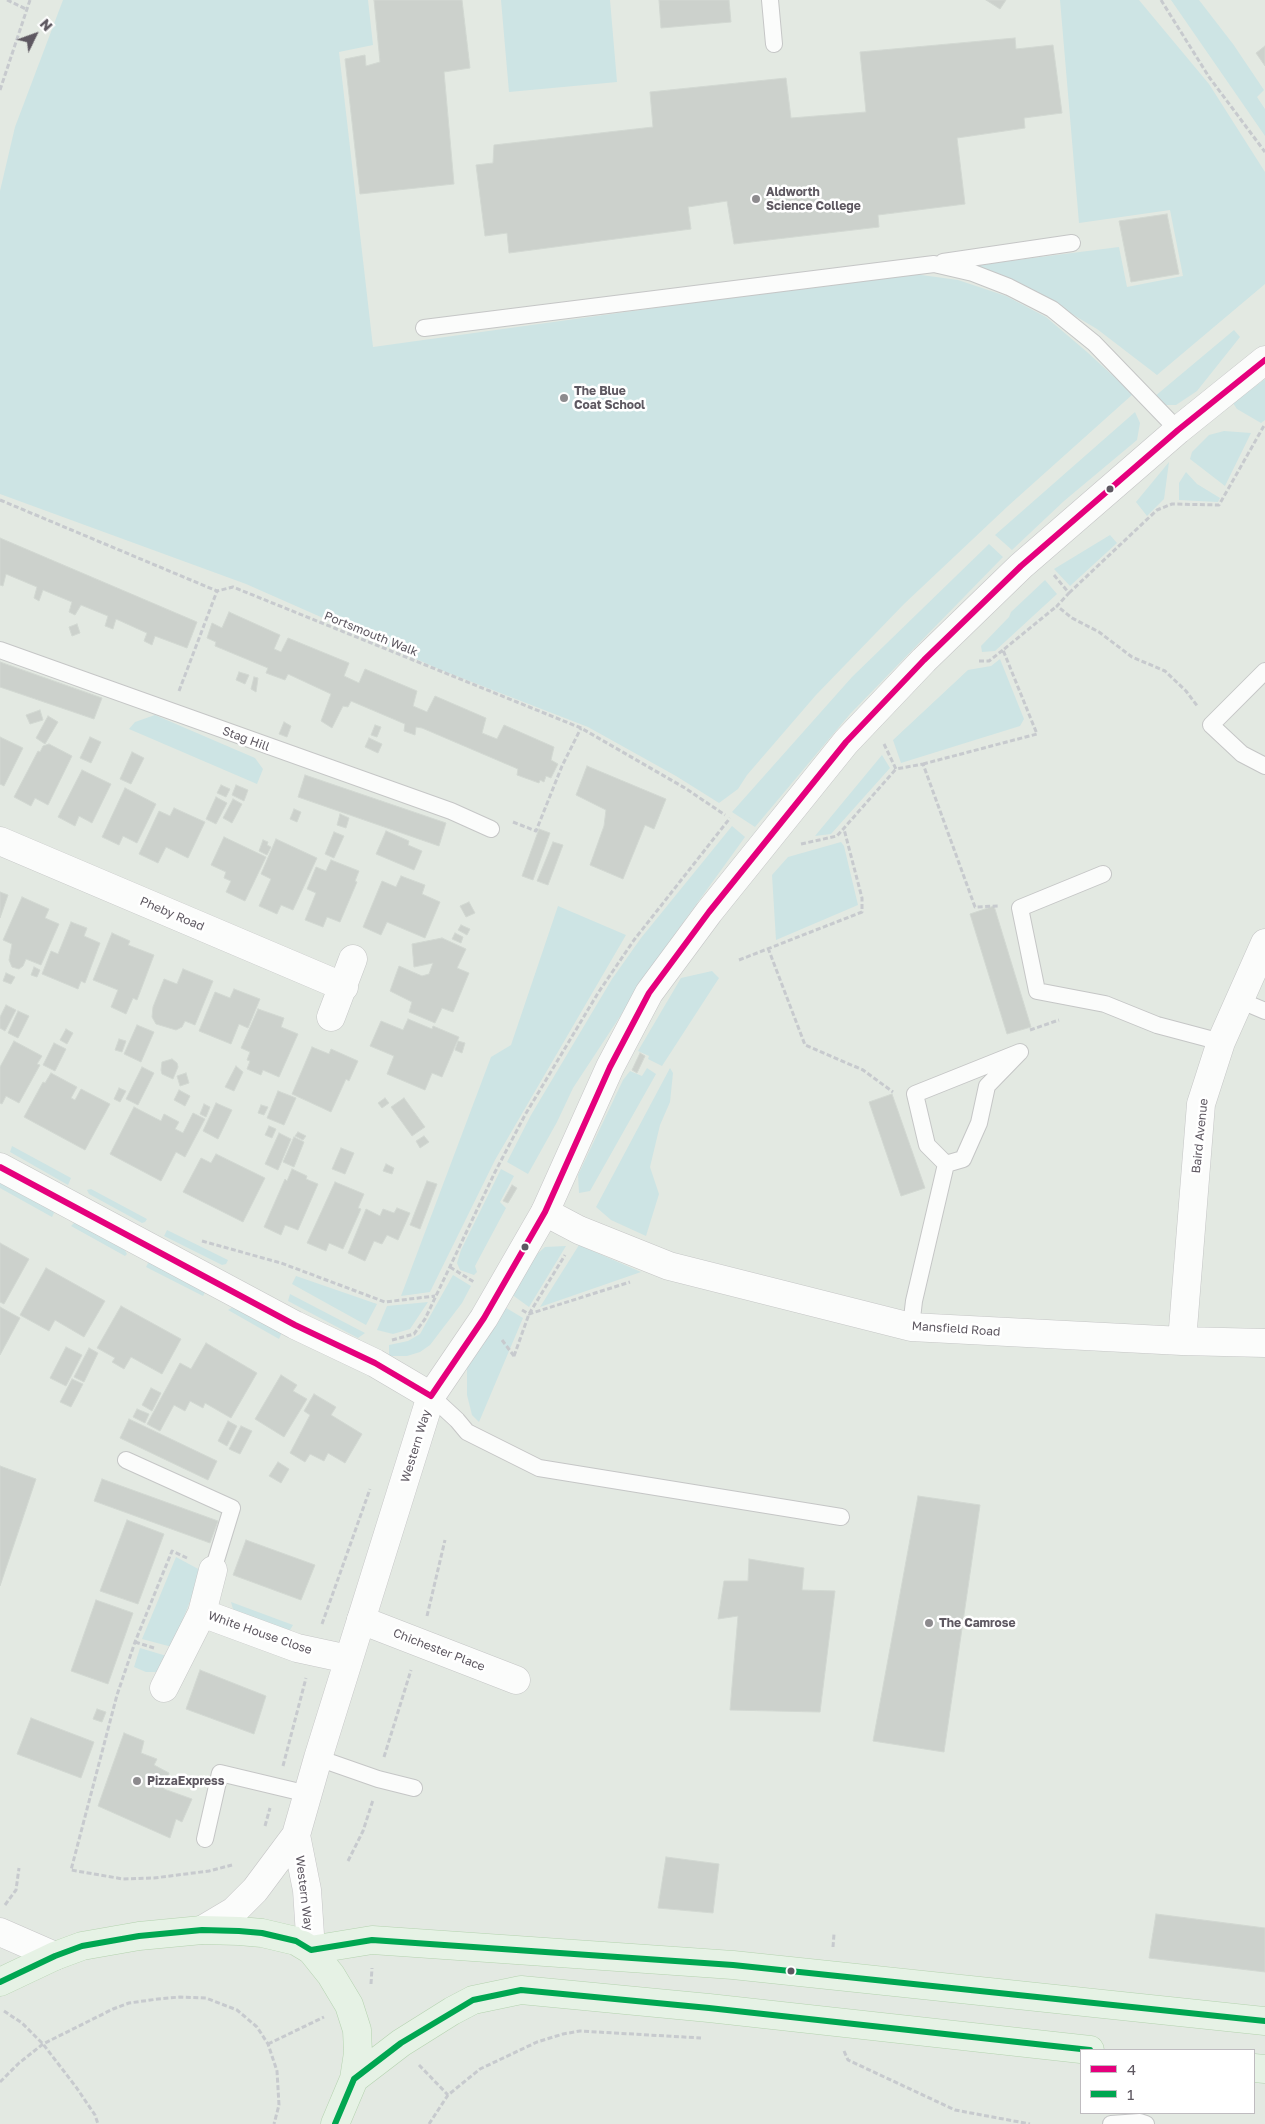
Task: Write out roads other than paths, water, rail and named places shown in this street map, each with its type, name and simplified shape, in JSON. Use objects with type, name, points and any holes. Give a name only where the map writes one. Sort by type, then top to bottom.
[{"type":"main road","points":[[0,1982],[82,1946],[139,1936],[202,1930],[262,1933],[296,1941],[311,1950],[331,1975],[349,2005],[357,2030],[358,2053],[354,2079],[336,2124]]},
{"type":"main road","points":[[311,1950],[372,1940],[733,1965],[1265,2021]]},
{"type":"main road","points":[[354,2079],[401,2043],[452,2011],[473,2000],[522,1990],[710,2008],[1081,2049]]},
{"type":"street","name":"Western Way","points":[[202,1930],[234,1910],[255,1890],[296,1835],[348,1659],[431,1396],[484,1318],[544,1212],[610,1066],[649,993],[709,912],[846,742],[924,660],[1021,566],[1178,430],[1265,360]]},
{"type":"street","name":"Pheby Road","points":[[0,841],[344,987]]},
{"type":"street","name":"Baird Avenue","points":[[1182,1341],[1201,1104],[1221,1042],[1265,943]]},
{"type":"street","points":[[331,1017],[344,987],[352,959]]},
{"type":"street","points":[[0,1168],[295,1325],[375,1363],[431,1396]]},
{"type":"street","name":"Mansfield Road","points":[[544,1212],[579,1230],[676,1268],[912,1327],[1182,1341],[1265,1343]]},
{"type":"street","name":"White House Close","points":[[164,1688],[202,1613],[213,1570]]},
{"type":"street","name":"White House Close","points":[[202,1613],[297,1648],[348,1659]]},
{"type":"street","name":"Chichester Place","points":[[361,1620],[516,1680]]},
{"type":"street","name":"Western Way","points":[[296,1835],[306,1890],[311,1950]]},
{"type":"street","points":[[0,1932],[56,1956]]},
{"type":"lane","points":[[770,0],[774,44]]},
{"type":"lane","points":[[424,328],[934,264],[1072,243]]},
{"type":"lane","points":[[934,264],[973,273],[1009,287],[1052,309],[1094,343],[1178,430]]},
{"type":"lane","name":"Stag Hill","points":[[0,650],[442,808],[491,829]]},
{"type":"lane","points":[[1265,671],[1211,725],[1242,754],[1265,766]]},
{"type":"lane","points":[[1104,874],[1020,908],[1037,991],[1105,1004],[1157,1025],[1221,1042]]},
{"type":"lane","points":[[1239,1000],[1265,1011]]},
{"type":"lane","points":[[1020,1052],[987,1086],[979,1123],[963,1159],[946,1164],[927,1145],[915,1094],[1020,1052]]},
{"type":"lane","points":[[912,1327],[914,1301],[946,1164]]},
{"type":"lane","points":[[431,1396],[467,1432],[539,1468],[841,1517]]},
{"type":"lane","points":[[126,1460],[232,1508],[213,1570]]},
{"type":"lane","points":[[318,1758],[378,1779],[414,1788]]},
{"type":"lane","points":[[205,1839],[220,1773],[308,1794]]},
{"type":"lane","points":[[1111,2124],[1140,2122],[1146,2124]]},
{"type":"place","name":"Aldworth Science College","points":[[756,199]]},
{"type":"place","name":"The Blue Coat School","points":[[564,398]]},
{"type":"place","name":"The Camrose","points":[[929,1623]]},
{"type":"place","name":"PizzaExpress","points":[[137,1781]]}]
